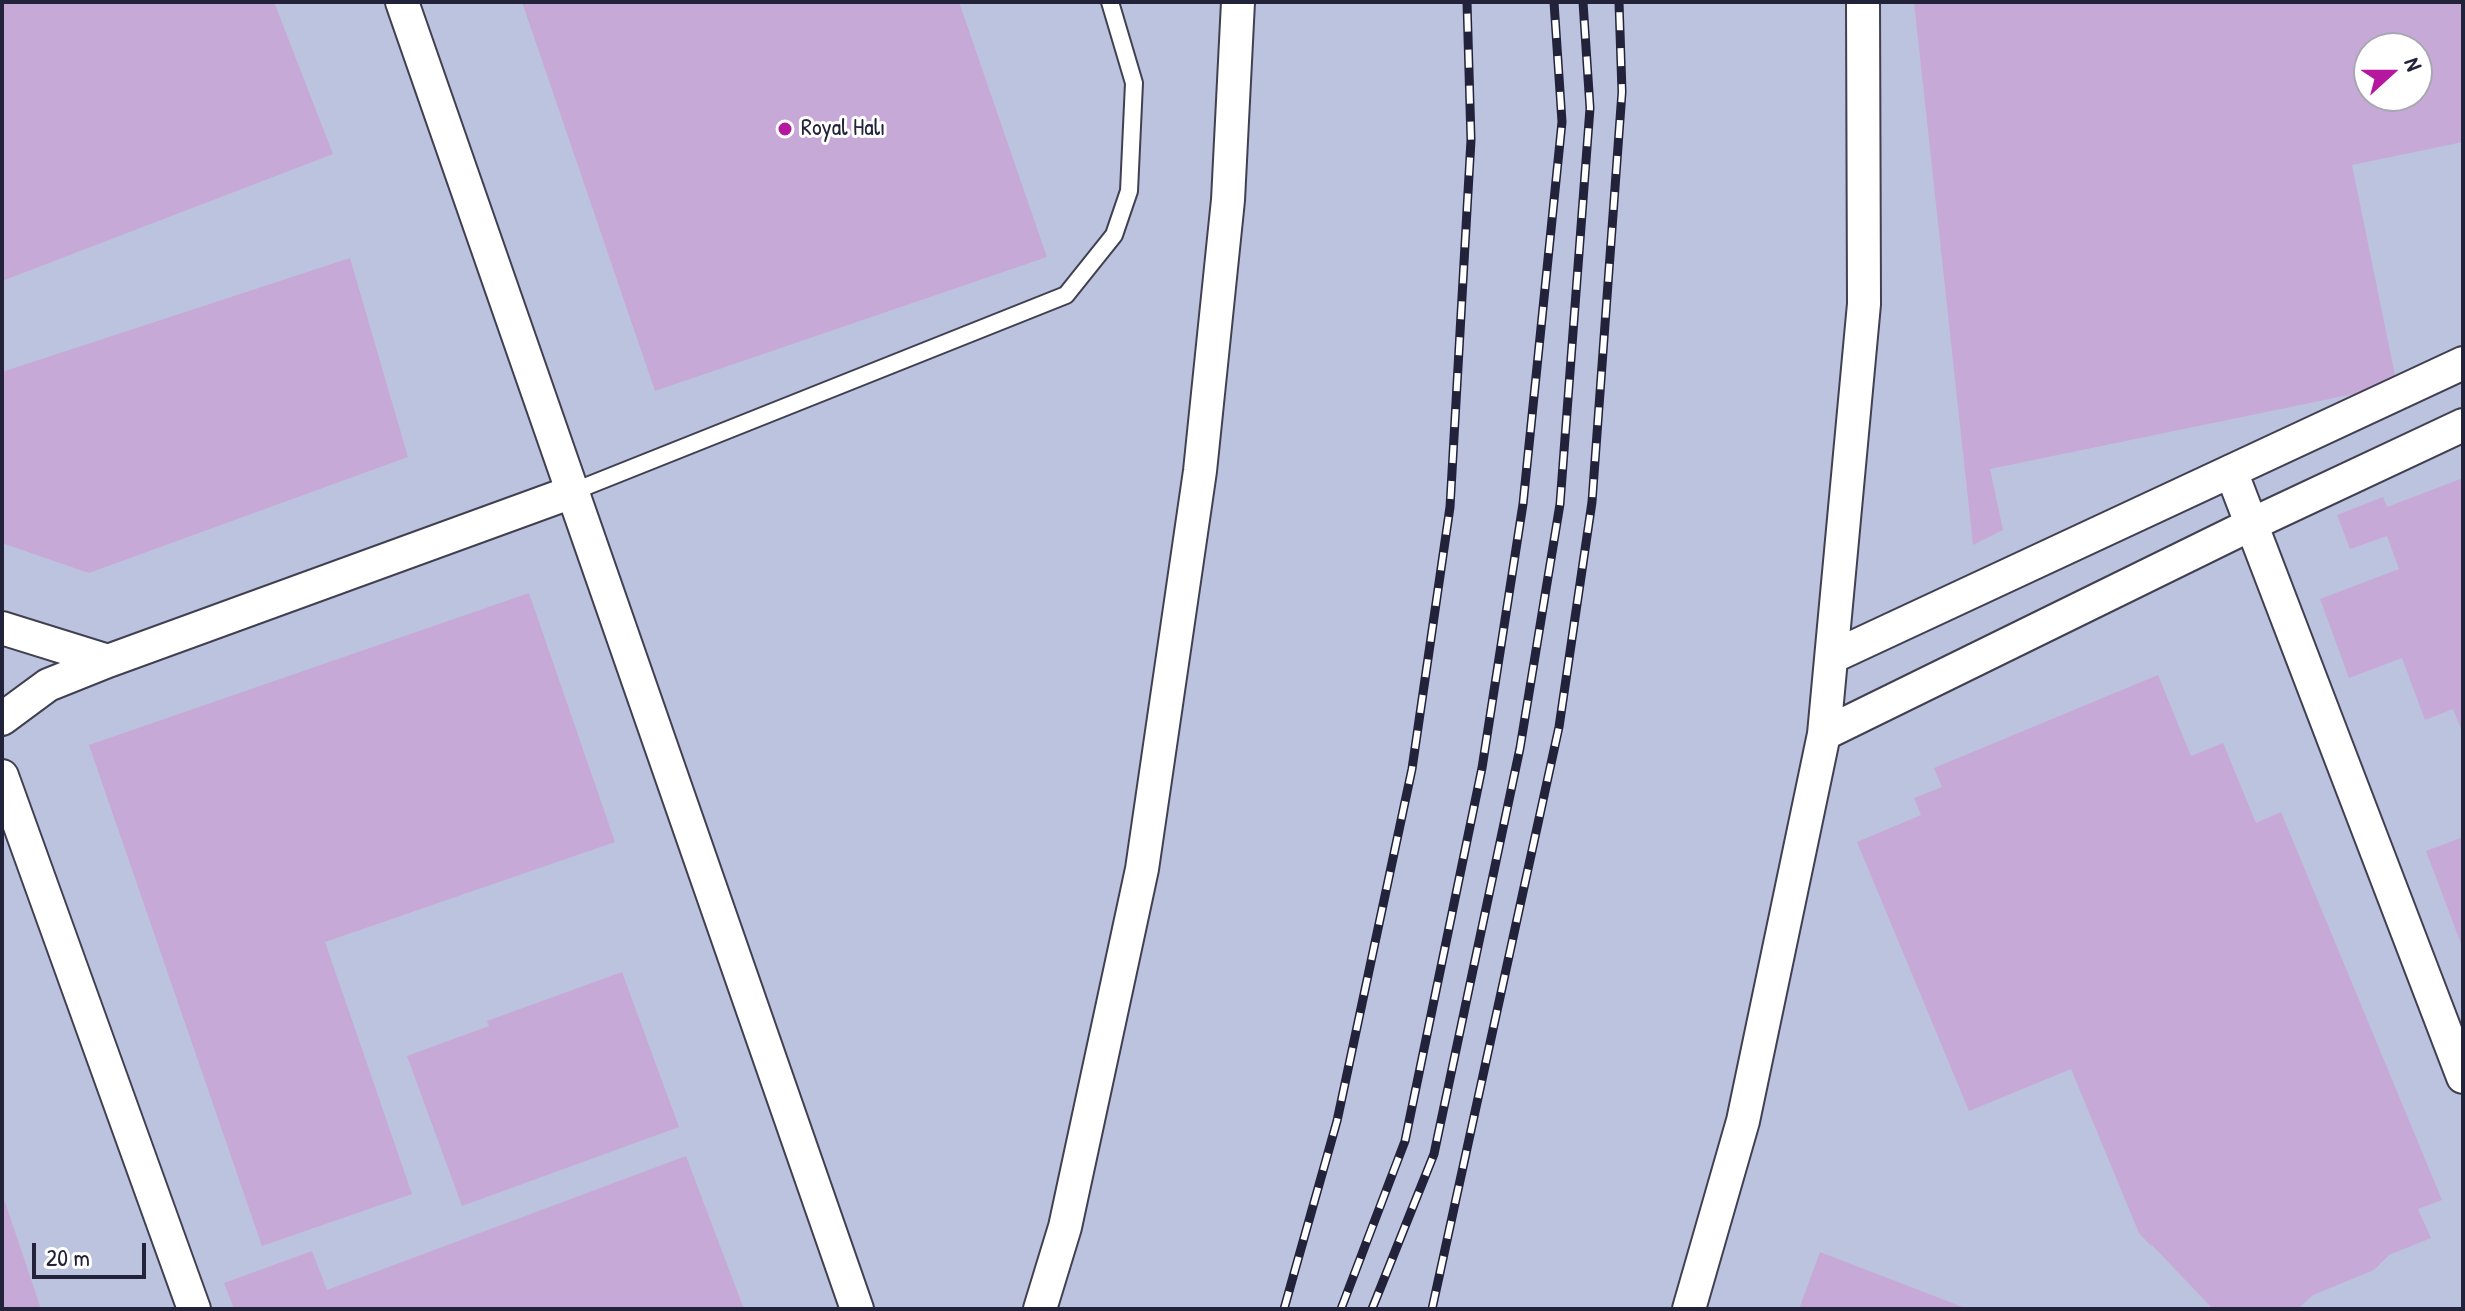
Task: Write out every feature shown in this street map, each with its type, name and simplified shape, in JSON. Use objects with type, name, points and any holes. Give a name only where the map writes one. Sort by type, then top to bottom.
[{"type":"street","points":[[402,2],[857,1309]]},
{"type":"street","points":[[1040,1309],[1065,1227],[1142,869],[1200,471],[1228,200],[1238,2]]},
{"type":"street","points":[[1689,1309],[1743,1121],[1824,734],[1864,304],[1863,2]]},
{"type":"street","points":[[1832,657],[2463,363]]},
{"type":"street","points":[[1824,734],[2250,525],[2463,425]]},
{"type":"street","points":[[2231,471],[2463,1077]]},
{"type":"street","points":[[2,719],[48,685],[108,661],[572,492]]},
{"type":"street","points":[[2,628],[108,661]]},
{"type":"street","points":[[2,776],[194,1309]]},
{"type":"lane","points":[[572,492],[1066,295],[1114,235],[1129,191],[1134,83],[1110,2]]},
{"type":"shaded area","points":[[2,2],[2463,2],[2463,1309],[2,1309]]},
{"type":"building","points":[[2,2],[274,2],[333,154],[2,281]]},
{"type":"building","name":"Royal Halı","points":[[522,2],[959,2],[1047,257],[655,391]]},
{"type":"building","points":[[1914,2],[2463,2],[2463,142],[2352,165],[2397,385],[1990,469],[2003,530],[1973,545]]},
{"type":"building","points":[[350,258],[408,457],[89,573],[2,543],[2,372]]},
{"type":"building","points":[[2463,478],[2463,734],[2453,709],[2425,720],[2402,658],[2349,678],[2320,599],[2399,569],[2387,536],[2350,549],[2337,515],[2383,497],[2387,507]]},
{"type":"building","points":[[529,593],[615,842],[325,942],[412,1194],[262,1246],[89,745]]},
{"type":"building","points":[[2158,675],[2191,756],[2223,743],[2256,823],[2281,812],[2442,1200],[2418,1209],[2431,1238],[2389,1255],[2374,1270],[2313,1295],[2298,1309],[2213,1309],[2151,1244],[2152,1247],[2139,1233],[2071,1069],[1969,1111],[1857,842],[1921,815],[1914,798],[1942,787],[1934,768]]},
{"type":"building","points":[[2463,837],[2463,949],[2426,851]]},
{"type":"building","points":[[622,972],[679,1127],[462,1206],[407,1056],[489,1026],[487,1021]]},
{"type":"building","points":[[686,1156],[744,1309],[234,1309],[224,1283],[312,1251],[327,1290]]},
{"type":"building","points":[[3,1196],[41,1309],[2,1309]]},
{"type":"building","points":[[1820,1252],[1968,1309],[1799,1309]]},
{"type":"railway","points":[[1284,1309],[1337,1121],[1412,769],[1450,507],[1471,140],[1467,2]]},
{"type":"railway","points":[[1341,1309],[1405,1141],[1482,768],[1523,504],[1562,122],[1554,2]]},
{"type":"railway","points":[[1372,1309],[1434,1154],[1520,748],[1560,504],[1590,108],[1583,2]]},
{"type":"railway","points":[[1432,1309],[1559,727],[1592,502],[1622,92],[1619,2]]},
{"type":"place","name":"Royal Halı","points":[[785,129]]}]
